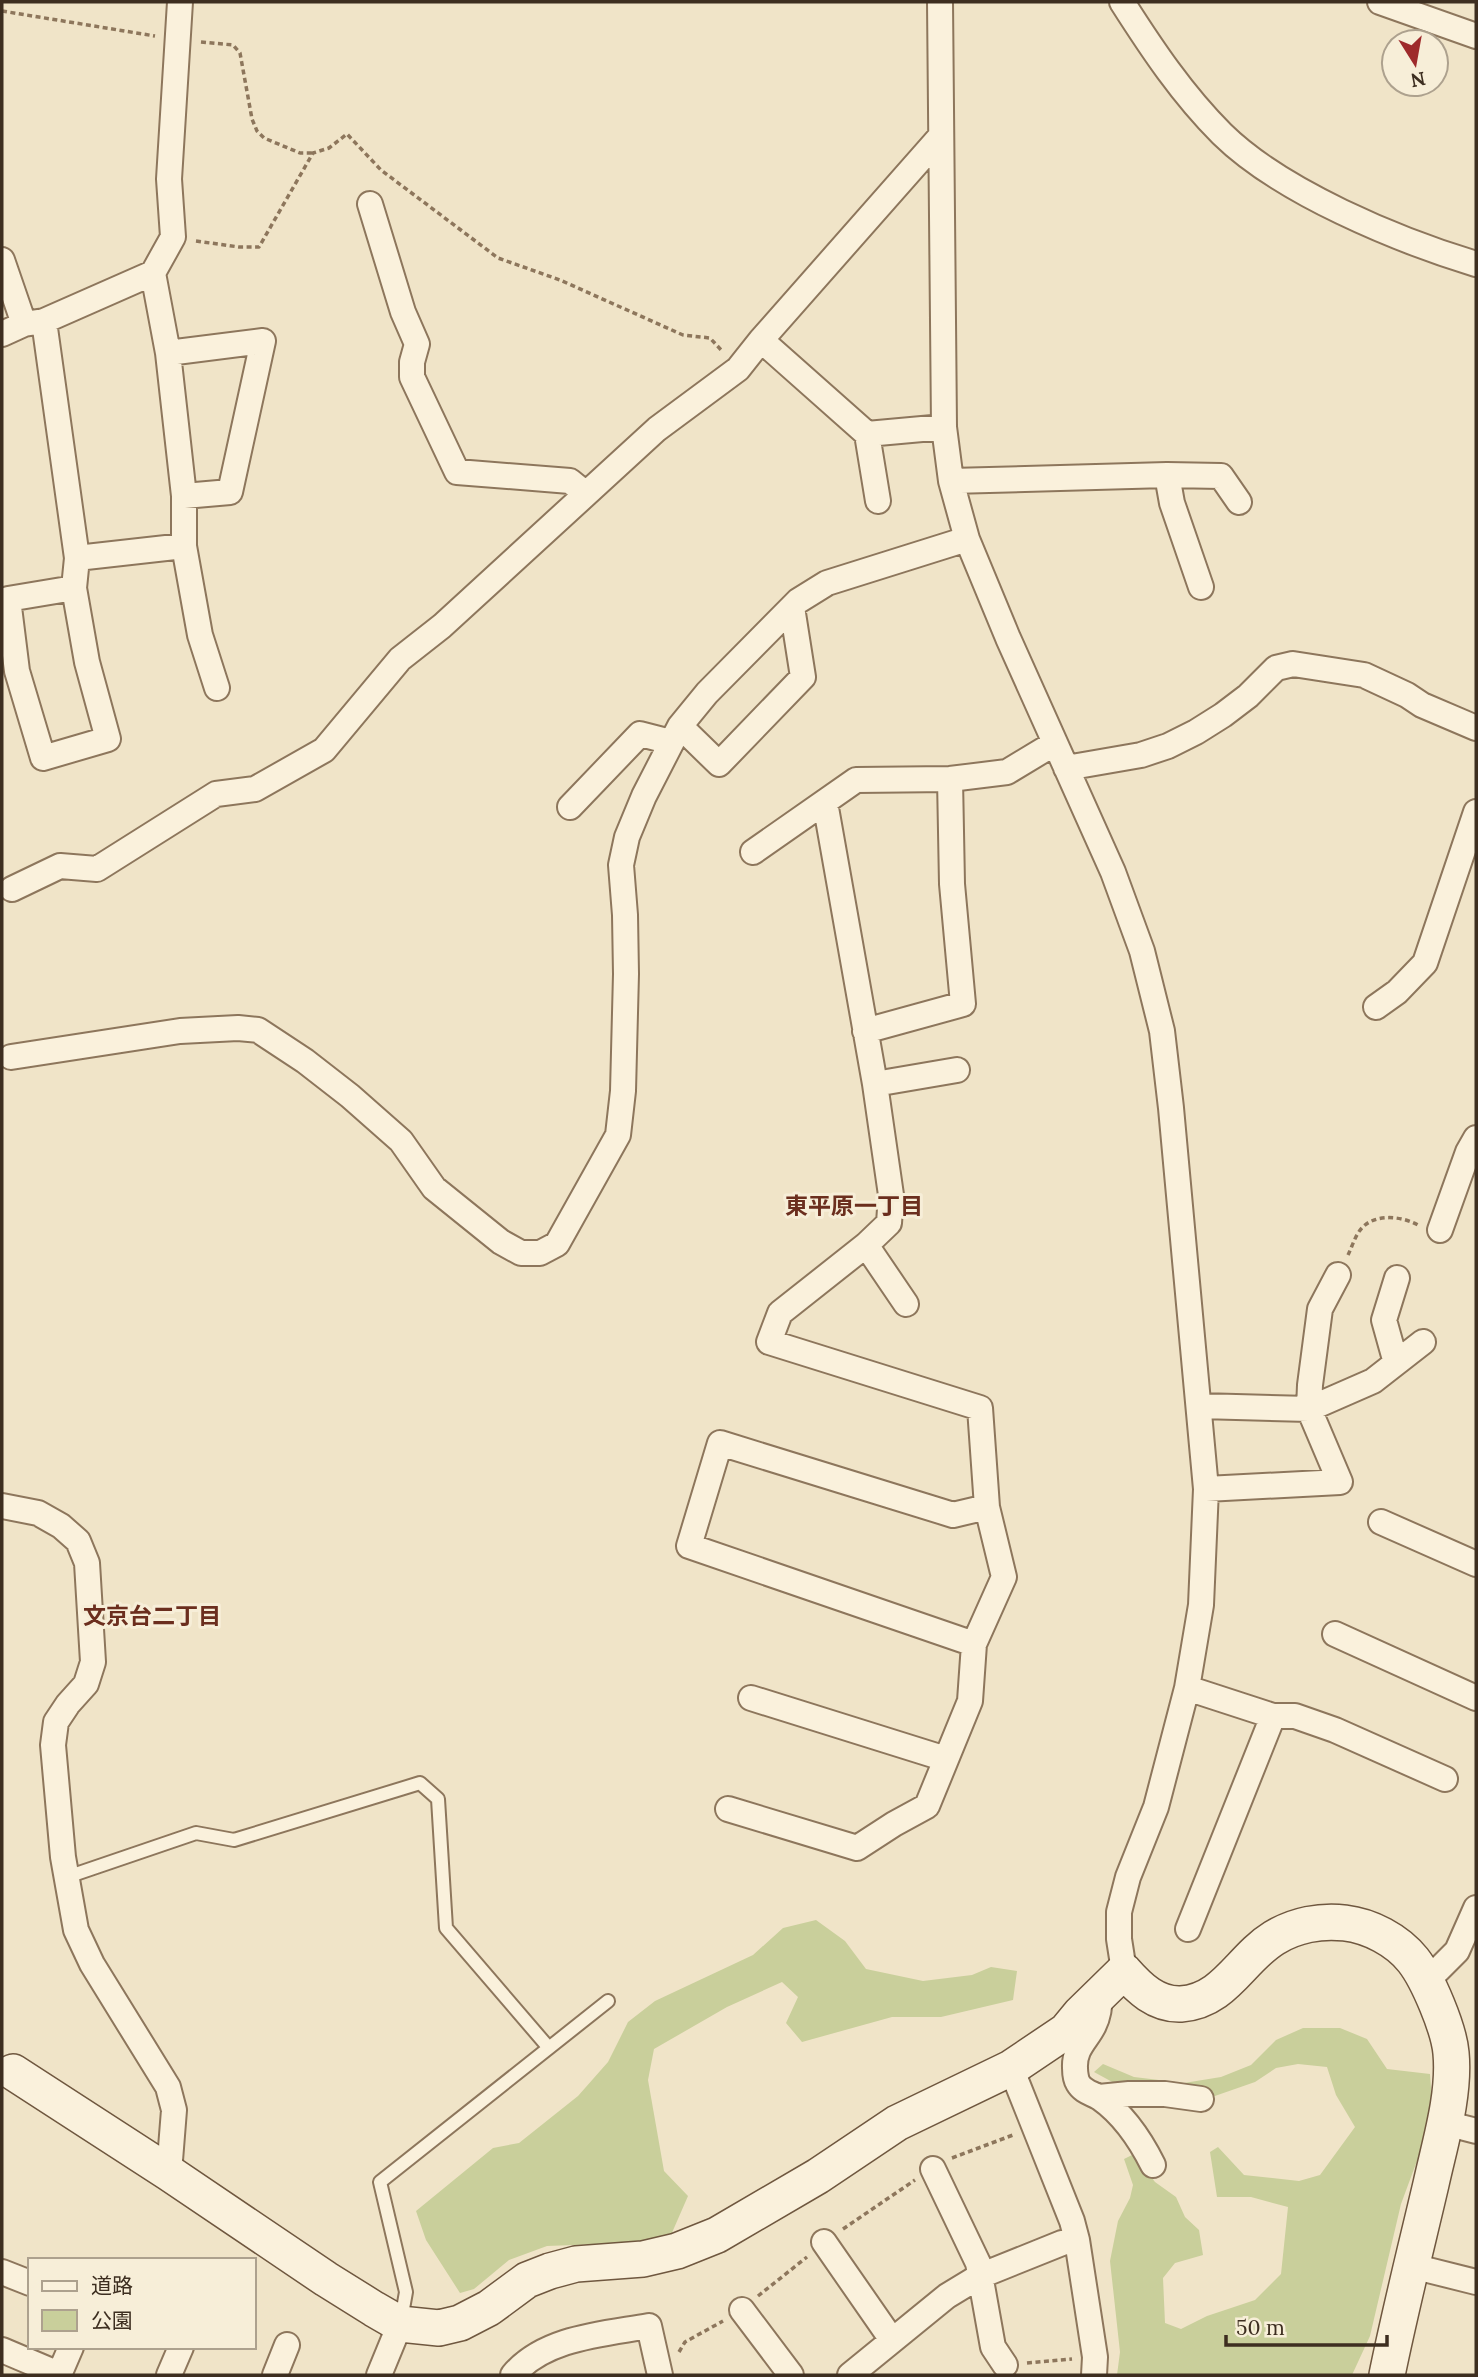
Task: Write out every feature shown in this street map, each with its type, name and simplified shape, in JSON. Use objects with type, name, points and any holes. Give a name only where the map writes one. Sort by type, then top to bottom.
[{"type":"street","points":[[23,326],[153,273],[173,237],[169,179],[180,2]]},
{"type":"street","points":[[940,2],[944,427],[951,481],[967,539],[1113,872],[1142,951],[1162,1031],[1171,1108],[1206,1489],[1201,1605],[1187,1688],[1156,1807],[1128,1877],[1119,1912],[1119,1940],[1112,1982],[1094,2025],[1077,2048],[1074,2067],[1077,2082],[1084,2091],[1099,2097],[1139,2137],[1153,2165]]},
{"type":"street","points":[[1122,2],[1180,88],[1223,135],[1254,161],[1306,194],[1433,251],[1476,264]]},
{"type":"street","points":[[1380,2],[1476,36]]},
{"type":"street","points":[[12,889],[60,866],[97,869],[216,794],[238,789],[255,789],[324,750],[400,659],[442,626],[657,429],[738,369],[940,137]]},
{"type":"street","points":[[370,204],[403,312],[418,344],[412,362],[412,376],[457,472],[570,481],[586,494]]},
{"type":"street","points":[[2,260],[23,326],[77,558],[74,588],[88,662],[108,739],[43,758],[16,671],[8,600],[74,588]]},
{"type":"street","points":[[153,273],[167,353],[184,496],[184,546],[200,635],[217,688]]},
{"type":"street","points":[[761,340],[867,434],[877,501]]},
{"type":"street","points":[[167,353],[263,341],[230,492],[184,496]]},
{"type":"street","points":[[867,434],[944,427]]},
{"type":"street","points":[[1167,475],[1172,503],[1200,587]]},
{"type":"street","points":[[951,481],[1221,476],[1239,502]]},
{"type":"street","points":[[11,1057],[180,1031],[238,1028],[258,1030],[351,1096],[401,1141],[434,1188],[500,1242],[521,1253],[540,1253],[557,1244],[618,1135],[623,1091],[626,974],[621,865],[627,837],[644,796],[676,734],[707,693],[792,607],[827,583],[967,539]]},
{"type":"street","points":[[77,558],[184,546]]},
{"type":"street","points":[[570,807],[640,734],[676,734],[719,764],[803,677],[792,607]]},
{"type":"street","points":[[1066,768],[1141,755],[1168,746],[1223,715],[1248,696],[1276,668],[1293,664],[1364,675],[1422,705],[1476,728]]},
{"type":"street","points":[[753,852],[856,780],[950,779],[1007,772],[1055,743]]},
{"type":"street","points":[[865,1031],[963,1004],[953,884],[950,779]]},
{"type":"street","points":[[728,1809],[857,1849],[927,1806],[970,1701],[974,1644],[1004,1577],[987,1507],[980,1408],[769,1342],[780,1313],[866,1245],[889,1223],[891,1195],[875,1084],[825,802]]},
{"type":"street","points":[[1376,1007],[1397,992],[1425,962],[1476,813]]},
{"type":"street","points":[[875,1084],[957,1070]]},
{"type":"street","points":[[1440,1230],[1468,1152],[1476,1138]]},
{"type":"street","points":[[866,1245],[906,1304]]},
{"type":"street","points":[[1206,1489],[1340,1482],[1309,1409],[1320,1309],[1338,1275]]},
{"type":"street","points":[[1396,1363],[1384,1320],[1397,1278]]},
{"type":"street","points":[[1200,1406],[1309,1409],[1373,1381],[1423,1342]]},
{"type":"street","points":[[974,1644],[690,1546],[720,1443],[953,1515],[987,1507]]},
{"type":"street","points":[[2,1506],[38,1513],[61,1526],[78,1541],[88,1563],[93,1662],[86,1684],[68,1704],[57,1722],[53,1745],[67,1877],[76,1930],[92,1964],[168,2087],[174,2110],[169,2173]]},
{"type":"street","points":[[1381,1522],[1476,1564]]},
{"type":"street","points":[[1335,1634],[1476,1698]]},
{"type":"street","points":[[1187,1688],[1273,1716],[1295,1716],[1335,1730],[1446,1779]]},
{"type":"street","points":[[751,1698],[946,1759]]},
{"type":"street","points":[[1188,1929],[1273,1716]]},
{"type":"street","points":[[1427,1982],[1467,1955],[1476,1908]]},
{"type":"street","points":[[1112,1982],[1139,1989],[1153,1998],[1176,2004],[1195,2003],[1213,1995],[1272,1939],[1291,1929],[1316,1922],[1359,1924],[1399,1945],[1414,1961],[1427,1982],[1451,2051],[1461,2127],[1412,2266],[1387,2375]]},
{"type":"street","points":[[7,2069],[169,2173],[326,2279],[400,2324],[439,2328],[460,2323],[489,2308],[527,2280],[550,2271],[576,2264],[643,2259],[677,2251],[717,2235],[818,2176],[897,2123],[1012,2068],[1066,2031],[1112,1982]]},
{"type":"street","points":[[1012,2068],[1072,2221],[1094,2366]]},
{"type":"street","points":[[1099,2097],[1153,2094],[1201,2099]]},
{"type":"street","points":[[933,2169],[978,2263],[993,2347],[1005,2365]]},
{"type":"street","points":[[865,2371],[892,2340],[947,2296],[980,2276],[1062,2243],[1077,2240]]},
{"type":"street","points":[[824,2242],[892,2340]]},
{"type":"street","points":[[1412,2266],[1476,2282]]},
{"type":"street","points":[[2,2272],[28,2282]]},
{"type":"street","points":[[742,2310],[791,2375]]},
{"type":"street","points":[[379,2375],[400,2324]]},
{"type":"street","points":[[513,2375],[536,2356],[573,2340],[649,2326],[660,2375]]},
{"type":"street","points":[[275,2375],[287,2345]]},
{"type":"street","points":[[2,2350],[60,2375],[70,2349]]},
{"type":"street","points":[[169,2375],[180,2349]]},
{"type":"lane","points":[[67,1877],[196,1833],[234,1840],[420,1783],[438,1799],[446,1928],[549,2048]]},
{"type":"lane","points":[[400,2324],[406,2292],[380,2182],[608,2001]]},
{"type":"path","points":[[173,237],[239,247],[259,247],[313,153],[329,148],[346,134],[381,170],[498,258],[560,280],[682,335],[710,338],[738,369]]},
{"type":"path","points":[[1338,1275],[1361,1228],[1378,1220],[1392,1217],[1411,1221],[1428,1231],[1440,1230]]},
{"type":"path","points":[[1005,2365],[1094,2366]]},
{"type":"green space","points":[[816,1920],[845,1941],[866,1969],[923,1981],[972,1975],[991,1967],[1017,1971],[1013,2000],[941,2017],[892,2017],[802,2042],[786,2023],[798,1997],[782,1982],[727,2007],[654,2049],[648,2080],[664,2171],[688,2196],[671,2235],[628,2243],[547,2246],[509,2260],[474,2289],[460,2293],[426,2240],[416,2211],[493,2148],[519,2143],[578,2096],[608,2062],[628,2022],[655,2001],[753,1955],[783,1928]]},
{"type":"green space","points":[[1303,2028],[1340,2028],[1367,2039],[1387,2069],[1430,2074],[1432,2102],[1421,2150],[1401,2204],[1370,2336],[1352,2375],[1117,2375],[1120,2352],[1110,2261],[1118,2221],[1130,2198],[1133,2185],[1124,2159],[1134,2154],[1155,2182],[1176,2197],[1185,2217],[1199,2230],[1203,2255],[1175,2263],[1163,2278],[1165,2323],[1181,2329],[1207,2316],[1255,2300],[1281,2274],[1288,2207],[1251,2197],[1217,2197],[1210,2152],[1218,2147],[1244,2175],[1299,2181],[1320,2175],[1355,2127],[1336,2095],[1327,2067],[1298,2064],[1276,2068],[1255,2082],[1212,2097],[1116,2084],[1094,2072],[1103,2064],[1134,2077],[1184,2083],[1221,2077],[1251,2065],[1276,2040]]},
{"type":"district","name":"東平原一丁目","points":[[854,1206]]},
{"type":"district","name":"文京台二丁目","points":[[152,1616]]}]
